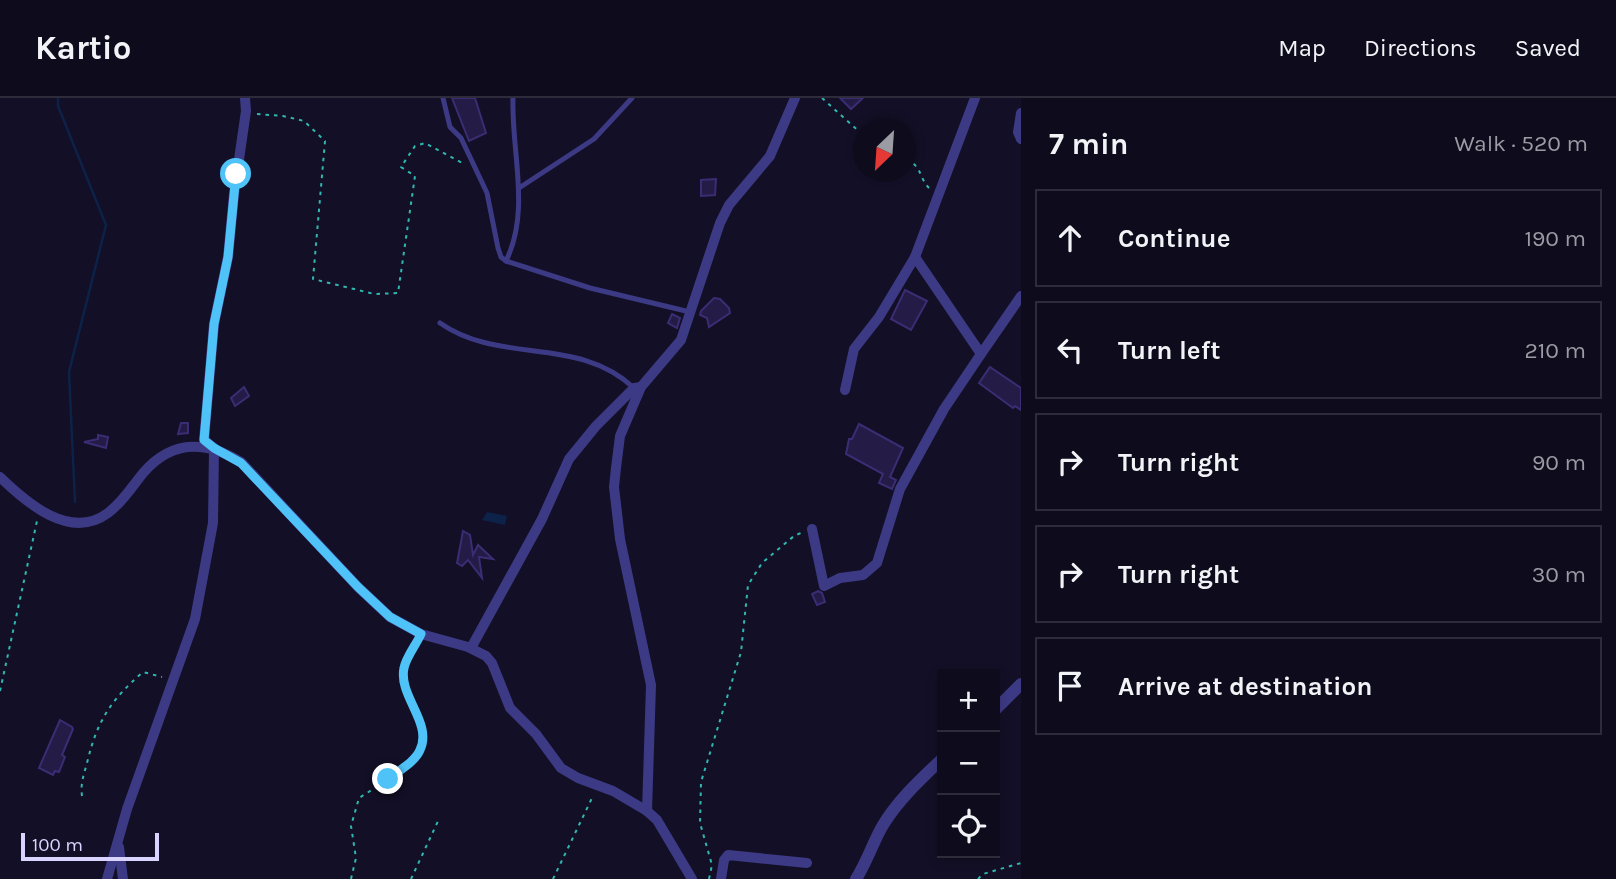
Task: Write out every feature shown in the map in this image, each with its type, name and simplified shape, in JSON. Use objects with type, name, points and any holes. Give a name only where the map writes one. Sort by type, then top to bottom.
[{"type":"street","points":[[245,98],[246,111],[228,257],[214,324],[204,440],[241,463],[358,587],[390,617],[421,634],[486,656],[492,663],[510,708],[536,734],[561,768],[578,778],[613,791],[647,811],[657,820],[692,879]]},
{"type":"street","points":[[471,649],[542,519],[569,459],[596,426],[637,388],[681,340],[720,223],[729,205],[770,156],[795,98]]},
{"type":"street","points":[[845,390],[854,349],[889,302],[915,257],[975,98]]},
{"type":"street","points":[[1021,113],[1018,132],[1021,139]]},
{"type":"street","points":[[915,257],[981,354]]},
{"type":"street","points":[[812,529],[824,586],[840,578],[863,575],[877,563],[900,489],[944,410],[1021,296]]},
{"type":"street","points":[[637,388],[620,436],[614,486],[620,539],[651,685],[647,811]]},
{"type":"street","points":[[0,477],[42,512],[69,522],[96,519],[117,505],[147,469],[165,455],[193,446],[214,448]]},
{"type":"street","points":[[107,879],[128,809],[195,619],[215,507],[214,448]]},
{"type":"street","points":[[1000,705],[1021,684]]},
{"type":"street","points":[[856,879],[888,819],[915,785],[937,764]]},
{"type":"street","points":[[118,844],[123,879]]},
{"type":"street","points":[[722,879],[724,860],[728,855],[807,863]]},
{"type":"lane","points":[[443,98],[450,127],[461,138],[487,193],[501,257],[506,261],[590,288],[690,312]]},
{"type":"lane","points":[[506,261],[515,236],[519,188],[513,98]]},
{"type":"lane","points":[[519,188],[594,139],[632,98]]},
{"type":"lane","points":[[440,323],[455,333],[499,347],[556,352],[599,363],[637,388]]},
{"type":"path","points":[[822,98],[853,127]]},
{"type":"path","points":[[246,111],[304,121],[325,141],[313,279],[374,294],[398,293],[415,176],[401,167],[415,146],[425,143],[477,171]]},
{"type":"path","points":[[916,166],[921,171],[925,184],[937,196]]},
{"type":"path","points":[[0,691],[36,525],[42,512]]},
{"type":"path","points":[[709,879],[712,865],[700,823],[701,782],[741,652],[748,585],[762,562],[794,536],[812,529]]},
{"type":"path","points":[[351,879],[356,858],[351,826],[359,798],[396,773],[421,750],[422,732],[414,707],[403,688],[404,666],[421,634]]},
{"type":"path","points":[[82,796],[80,785],[92,742],[104,713],[114,699],[143,672],[173,679]]},
{"type":"path","points":[[552,879],[597,785]]},
{"type":"path","points":[[411,879],[439,819]]},
{"type":"path","points":[[978,879],[982,874],[1021,863]]},
{"type":"water","points":[[487,512],[507,516],[505,525],[482,520]]},
{"type":"building","points":[[452,98],[475,98],[486,133],[469,141]]},
{"type":"building","points":[[840,98],[863,98],[851,109]]},
{"type":"building","points":[[716,179],[715,195],[701,196],[701,180]]},
{"type":"building","points":[[905,290],[927,301],[911,330],[891,319]]},
{"type":"building","points":[[714,298],[720,299],[730,313],[709,327],[707,318],[700,315]]},
{"type":"building","points":[[672,314],[680,318],[677,328],[668,323]]},
{"type":"building","points":[[990,367],[1021,388],[1021,410],[1015,406],[1013,408],[979,383]]},
{"type":"building","points":[[244,387],[249,396],[235,406],[231,398]]},
{"type":"building","points":[[181,423],[188,423],[188,433],[178,434]]},
{"type":"building","points":[[859,424],[903,448],[890,477],[896,480],[892,489],[879,483],[883,474],[846,454],[849,439],[852,439]]},
{"type":"building","points":[[98,435],[108,437],[106,448],[84,442],[98,439]]},
{"type":"building","points":[[463,531],[470,535],[473,555],[478,545],[493,559],[479,557],[482,578],[468,560],[462,566],[457,563]]},
{"type":"building","points":[[818,591],[822,593],[825,602],[817,605],[812,594]]},
{"type":"building","points":[[60,720],[73,729],[62,755],[65,757],[59,772],[55,771],[53,775],[39,768]]},
{"type":"waterway","points":[[58,98],[58,106],[106,225],[69,372],[75,502]]},
{"type":"route","points":[[236,174],[228,257],[214,324],[204,440],[241,463],[260,481],[358,587],[390,617],[421,634],[404,666],[403,688],[414,707],[422,732],[421,750],[388,779]]}]
